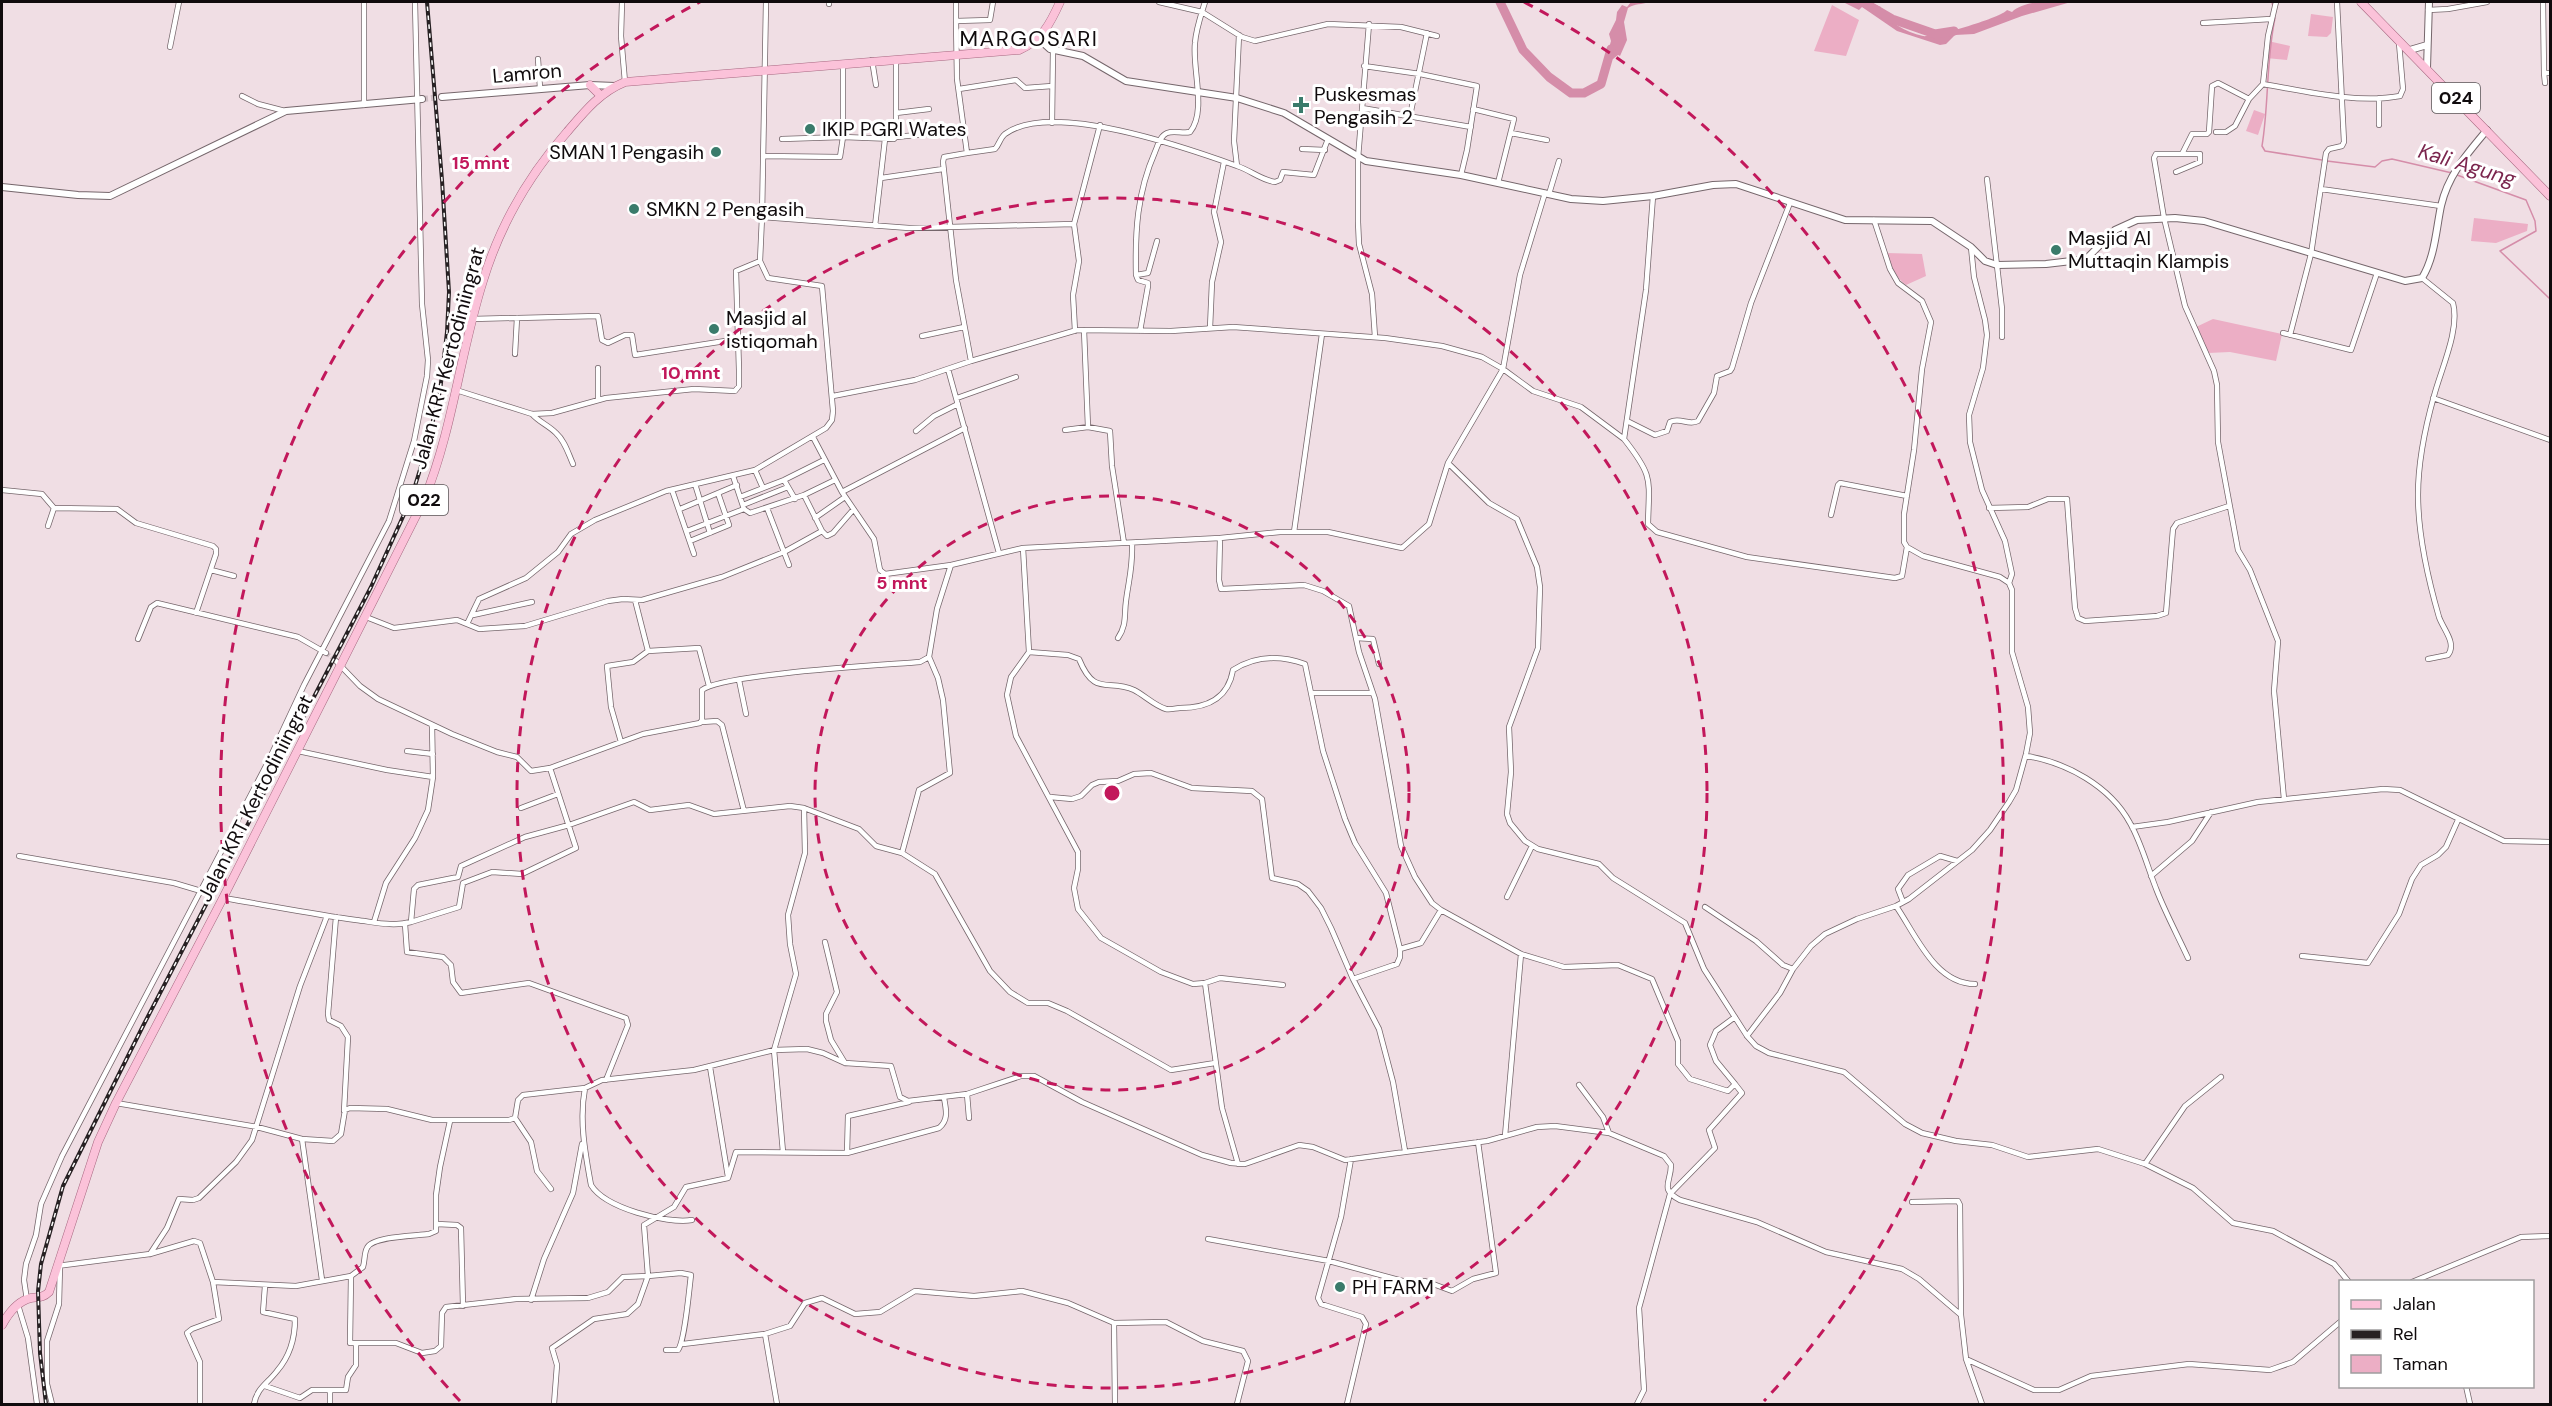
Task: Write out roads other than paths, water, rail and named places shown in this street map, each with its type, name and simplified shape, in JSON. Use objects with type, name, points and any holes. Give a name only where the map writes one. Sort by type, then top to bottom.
[{"type":"main road","points":[[1039,39],[1060,2]]},
{"type":"main road","name":"024","points":[[2361,2],[2550,196]]},
{"type":"main road","name":"Jalan KRT Kertodiniingrat","points":[[2,1325],[18,1304],[49,1292],[98,1142],[116,1103],[298,751],[338,664],[366,617],[435,472],[472,320],[498,241],[531,177],[544,158],[601,96],[625,82],[872,60],[1019,50],[1039,39]]},
{"type":"main road","points":[[590,85],[601,96]]},
{"type":"street","points":[[170,47],[179,2]]},
{"type":"street","points":[[364,2],[364,105]]},
{"type":"street","points":[[27,1300],[24,1280],[26,1264],[36,1235],[41,1204],[62,1156],[268,762],[304,685],[324,653],[389,521],[414,441],[427,376],[427,337],[422,304],[415,2]]},
{"type":"street","points":[[622,2],[621,36],[625,82]]},
{"type":"street","points":[[467,624],[479,599],[526,578],[558,552],[573,532],[621,507],[672,490],[755,470],[826,429],[832,420],[833,396],[822,286],[768,278],[760,261],[766,2]]},
{"type":"street","points":[[956,2],[958,89],[967,153]]},
{"type":"street","points":[[956,21],[990,20],[993,2]]},
{"type":"street","points":[[1159,2],[1202,12],[1255,41],[1314,27],[1369,24],[1401,27],[1437,36]]},
{"type":"street","points":[[1140,331],[1148,284],[1138,280],[1136,275],[1136,226],[1139,199],[1146,172],[1159,141],[1165,133],[1170,131],[1186,133],[1193,129],[1198,92],[1195,42],[1205,2]]},
{"type":"street","points":[[2290,335],[2311,254],[2325,157],[2327,151],[2339,148],[2344,142],[2337,2]]},
{"type":"street","points":[[2427,68],[2429,2]]},
{"type":"street","points":[[2428,10],[2487,2]]},
{"type":"street","points":[[2543,2],[2547,73],[2545,82]]},
{"type":"street","points":[[2216,132],[2226,132],[2235,126],[2249,99],[2264,84],[2275,3]]},
{"type":"street","points":[[2203,23],[2272,18]]},
{"type":"street","points":[[1369,24],[1364,66],[1359,158],[1359,244],[1372,294],[1375,337]]},
{"type":"street","points":[[1410,116],[1427,33]]},
{"type":"street","points":[[1237,166],[1234,141],[1238,98],[1239,34]]},
{"type":"street","points":[[1039,39],[1053,50],[1083,56],[1125,81],[1238,98],[1284,113],[1366,161],[1461,175],[1578,200],[1603,201],[1653,196],[1723,183],[1736,184],[1845,220],[1932,221],[1971,247],[1985,261],[1997,265],[2046,264],[2080,260],[2088,257],[2115,230],[2130,222],[2164,218],[2204,221],[2405,281],[2422,278],[2453,303],[2456,321],[2433,398],[2419,461],[2418,497],[2423,547],[2440,620],[2451,649],[2448,655],[2428,659]]},
{"type":"street","points":[[2264,84],[2379,98],[2402,94],[2399,40]]},
{"type":"street","points":[[2410,50],[2427,45]]},
{"type":"street","points":[[1052,123],[1053,50]]},
{"type":"street","points":[[538,59],[540,88]]},
{"type":"street","points":[[896,59],[896,137]]},
{"type":"street","points":[[872,60],[876,85]]},
{"type":"street","points":[[763,156],[838,158],[841,156],[843,63]]},
{"type":"street","points":[[1364,66],[1420,74],[1477,86],[1461,175]]},
{"type":"street","points":[[958,89],[1016,80],[1025,88],[1052,86]]},
{"type":"street","points":[[2182,154],[2192,134],[2209,132],[2210,91],[2214,83],[2223,85],[2249,99]]},
{"type":"street","name":"Lamron","points":[[442,97],[540,88],[615,86]]},
{"type":"street","points":[[242,96],[258,104],[286,111],[419,100]]},
{"type":"street","points":[[2379,98],[2379,125]]},
{"type":"street","points":[[1362,108],[1471,127]]},
{"type":"street","points":[[896,113],[929,109]]},
{"type":"street","points":[[1473,109],[1514,119],[1498,183]]},
{"type":"street","points":[[2,187],[110,196],[286,111]]},
{"type":"street","points":[[971,361],[950,227],[943,169],[944,157],[992,151],[1008,133],[1030,125],[1052,123],[1100,125],[1237,166],[1271,182],[1280,180],[1283,172],[1313,176],[1328,139]]},
{"type":"street","points":[[1075,331],[1073,295],[1079,261],[1074,224],[1100,125]]},
{"type":"street","points":[[2422,278],[2430,259],[2441,206],[2453,174],[2487,130]]},
{"type":"street","points":[[782,139],[843,137],[885,140],[937,133]]},
{"type":"street","points":[[1511,133],[1547,140]]},
{"type":"street","points":[[875,226],[885,140]]},
{"type":"street","points":[[1302,149],[1325,150]]},
{"type":"street","points":[[2176,172],[2197,164],[2201,158],[2200,154],[2155,155],[2164,218],[2185,306],[2214,371],[2217,385],[2218,442],[2238,550],[2250,570],[2278,641],[2274,691],[2284,798]]},
{"type":"street","points":[[813,437],[845,497],[874,538],[881,572],[951,565],[1023,548],[1294,532],[1328,532],[1395,548],[1405,547],[1429,524],[1448,463],[1503,369],[1520,275],[1559,161]]},
{"type":"street","points":[[1210,328],[1213,278],[1221,242],[1214,212],[1224,162]]},
{"type":"street","points":[[881,178],[943,169]]},
{"type":"street","points":[[1987,179],[2002,309],[2002,337]]},
{"type":"street","points":[[2321,189],[2441,206]]},
{"type":"street","points":[[1624,439],[1646,290],[1653,196]]},
{"type":"street","points":[[1627,421],[1655,435],[1667,431],[1670,422],[1674,420],[1698,422],[1714,393],[1717,376],[1732,368],[1751,303],[1790,203]]},
{"type":"street","points":[[762,217],[875,226],[1074,224]]},
{"type":"street","points":[[833,396],[915,380],[971,361],[1084,330],[1140,331],[1233,327],[1375,337],[1442,346],[1482,357],[1533,391],[1581,406],[1624,439],[1643,463],[1650,484],[1648,524],[1655,531],[1747,557],[1895,578],[1902,576],[1904,572],[1906,547],[1902,528],[1922,369],[1931,322],[1922,301],[1899,283],[1890,269],[1874,220]]},
{"type":"street","points":[[1136,275],[1148,273],[1157,241]]},
{"type":"street","points":[[1971,247],[1974,277],[1987,335],[1983,368],[1972,402],[1968,426],[1976,468],[1989,508],[2005,541],[2012,574],[2009,583]]},
{"type":"street","points":[[456,389],[532,414],[552,413],[598,400],[687,389],[735,391],[739,385],[736,271],[760,261]]},
{"type":"street","points":[[2283,333],[2351,350],[2377,273]]},
{"type":"street","points":[[472,320],[598,316],[603,340],[608,343],[625,335],[632,335],[635,355],[738,339]]},
{"type":"street","points":[[516,354],[517,318]]},
{"type":"street","points":[[922,336],[964,327]]},
{"type":"street","points":[[1084,330],[1088,427]]},
{"type":"street","points":[[1294,532],[1322,334]]},
{"type":"street","points":[[598,368],[598,400]]},
{"type":"street","points":[[948,369],[999,553]]},
{"type":"street","points":[[957,398],[1016,377]]},
{"type":"street","points":[[2433,398],[2550,440]]},
{"type":"street","points":[[916,431],[934,416],[958,405]]},
{"type":"street","points":[[532,414],[561,438],[573,464]]},
{"type":"street","points":[[1065,430],[1088,427],[1107,429],[1112,434],[1112,466],[1124,543]]},
{"type":"street","points":[[842,492],[965,428]]},
{"type":"street","points":[[740,497],[784,480],[824,460]]},
{"type":"street","points":[[1448,463],[1483,498],[1517,519],[1537,567],[1540,587],[1538,648],[1509,727],[1511,772],[1508,818],[1518,835],[1532,846],[1599,864],[1613,878],[1685,923],[1704,969],[1747,1036],[1756,1046],[1769,1053],[1844,1072],[1905,1124],[1922,1132],[1956,1141],[1992,1145],[2028,1157],[2098,1149],[2145,1164],[2193,1188],[2233,1223],[2273,1231],[2334,1264],[2348,1280]]},
{"type":"street","points":[[755,470],[763,488]]},
{"type":"street","points":[[733,476],[743,507],[750,513],[804,495],[835,480]]},
{"type":"street","points":[[784,480],[795,498]]},
{"type":"street","points":[[1832,515],[1840,483],[1906,496]]},
{"type":"street","points":[[695,484],[710,533]]},
{"type":"street","points":[[680,509],[737,485]]},
{"type":"street","points":[[687,531],[727,516],[788,487]]},
{"type":"street","points":[[2,490],[42,495],[54,508],[117,509],[136,523],[213,546],[216,554],[196,613]]},
{"type":"street","points":[[672,490],[694,554]]},
{"type":"street","points":[[690,541],[729,526],[718,493]]},
{"type":"street","points":[[804,495],[822,531],[827,536],[853,510]]},
{"type":"street","points":[[815,518],[845,497]]},
{"type":"street","points":[[1989,508],[2028,507],[2048,499],[2067,499],[2075,608],[2078,618],[2085,621],[2157,616],[2166,613],[2173,529],[2176,523],[2229,506]]},
{"type":"street","points":[[48,526],[54,508]]},
{"type":"street","points":[[767,508],[789,565]]},
{"type":"street","points":[[366,617],[394,628],[453,620],[479,629],[513,628],[538,623],[608,601],[642,600],[722,577],[784,552],[822,531]]},
{"type":"street","points":[[1220,538],[1219,580],[1221,589],[1298,585],[1317,588],[1349,606],[1373,693],[1403,850],[1423,891],[1441,910],[1521,954],[1564,967],[1618,965],[1652,979],[1678,1041],[1678,1064],[1690,1079],[1728,1091],[1735,1084]]},
{"type":"street","points":[[1118,638],[1126,624],[1126,599],[1134,561],[1132,543]]},
{"type":"street","points":[[1747,1036],[1780,993],[1792,969],[1811,946],[1825,934],[1903,902],[1958,861],[1990,830],[2016,790],[2030,733],[2029,714],[2012,652],[2012,590],[2009,583],[2000,577],[1923,556],[1906,547]]},
{"type":"street","points":[[1023,548],[1029,652],[1011,678],[1007,695],[1016,736],[1078,852],[1074,888],[1078,909],[1101,938],[1161,972],[1193,984],[1220,978],[1283,985]]},
{"type":"street","points":[[902,853],[919,790],[950,773],[943,700],[938,678],[929,657],[937,609],[951,565]]},
{"type":"street","points":[[211,570],[234,576]]},
{"type":"street","points":[[635,600],[648,651]]},
{"type":"street","points":[[473,615],[532,602]]},
{"type":"street","points":[[138,639],[151,607],[155,603],[298,637],[324,653]]},
{"type":"street","points":[[1356,638],[1373,639],[1379,664]]},
{"type":"street","points":[[621,742],[611,707],[607,666],[633,662],[648,651],[699,648],[709,686]]},
{"type":"street","points":[[1029,652],[1068,654],[1079,659],[1085,674],[1103,687],[1131,689],[1166,709],[1199,708],[1222,696],[1231,682],[1233,670],[1248,660],[1262,657],[1295,660],[1305,664],[1323,751],[1355,843],[1386,893],[1400,949],[1401,957],[1397,964],[1353,980]]},
{"type":"street","points":[[702,722],[701,694],[704,688],[709,686],[739,680],[920,662],[929,657]]},
{"type":"street","points":[[338,664],[360,686],[378,699],[432,725],[497,752],[517,757],[529,770],[550,768],[644,734],[717,721],[722,725],[744,811]]},
{"type":"street","points":[[739,680],[746,714]]},
{"type":"street","points":[[1312,693],[1373,693]]},
{"type":"street","points":[[374,922],[386,883],[426,816],[433,777],[432,725]]},
{"type":"street","points":[[298,751],[433,777]]},
{"type":"street","points":[[408,751],[433,754]]},
{"type":"street","points":[[2025,756],[2063,766],[2106,792],[2120,806],[2132,827],[2188,958]]},
{"type":"street","points":[[223,898],[374,922],[408,923],[459,907],[463,883],[492,872],[522,874],[576,848],[550,768]]},
{"type":"street","points":[[1050,797],[1072,799],[1081,796],[1092,785],[1099,782],[1118,781],[1134,774],[1151,773],[1192,788],[1252,791],[1262,799],[1272,878],[1298,884],[1308,891],[1321,908],[1378,1029],[1385,1048],[1405,1151]]},
{"type":"street","points":[[2132,827],[2284,798],[2368,790],[2400,790],[2504,841],[2550,842]]},
{"type":"street","points":[[521,808],[558,794]]},
{"type":"street","points":[[606,1080],[628,1025],[626,1017],[529,983],[460,993],[453,982],[451,965],[444,957],[407,952],[408,923],[414,889],[418,885],[458,877],[461,866],[525,837],[569,825],[634,802],[650,810],[689,805],[714,814],[790,806],[804,808],[859,829],[876,846],[902,853],[935,874],[990,971],[1010,993],[1028,1003],[1047,1003],[1067,1011],[1171,1070],[1215,1063]]},
{"type":"street","points":[[783,1152],[774,1050],[796,974],[790,944],[788,915],[805,852],[804,808]]},
{"type":"street","points":[[2151,876],[2192,840],[2201,830],[2211,812]]},
{"type":"street","points":[[2302,956],[2368,963],[2399,914],[2412,879],[2421,865],[2438,855],[2446,847],[2458,820]]},
{"type":"street","points":[[1507,897],[1532,846]]},
{"type":"street","points":[[19,856],[174,883],[201,891]]},
{"type":"street","points":[[1903,902],[1898,889],[1908,875],[1940,856],[1958,861]]},
{"type":"street","points":[[1896,906],[1926,954],[1956,981],[1975,984]]},
{"type":"street","points":[[1705,908],[1756,941],[1783,965],[1792,969]]},
{"type":"street","points":[[1400,949],[1421,943],[1441,910]]},
{"type":"street","points":[[150,1254],[167,1228],[179,1199],[197,1200],[246,1149],[257,1127],[300,986],[327,916]]},
{"type":"street","points":[[116,1103],[257,1127],[302,1139],[336,1139],[342,1131],[344,1114],[348,1037],[341,1026],[329,1020],[328,1014],[336,917]]},
{"type":"street","points":[[825,942],[837,992],[826,1014],[826,1021],[831,1040],[845,1063]]},
{"type":"street","points":[[1505,1136],[1521,954]]},
{"type":"street","points":[[1205,983],[1222,1108],[1238,1164]]},
{"type":"street","points":[[1637,1404],[1644,1390],[1639,1308],[1670,1194],[1715,1148],[1709,1130],[1742,1093],[1716,1061],[1710,1045],[1716,1031],[1735,1017]]},
{"type":"street","points":[[551,1189],[537,1171],[531,1142],[515,1118],[518,1100],[523,1095],[585,1088],[606,1080],[711,1067],[774,1050],[807,1049],[845,1063],[891,1066],[900,1097],[912,1102]]},
{"type":"street","points":[[711,1067],[728,1178]]},
{"type":"street","points":[[847,1153],[848,1116],[912,1102],[968,1094],[1021,1076],[1034,1076],[1082,1102],[1202,1155],[1238,1164],[1245,1164],[1299,1145],[1313,1147],[1342,1160],[1478,1142],[1542,1126],[1567,1126],[1609,1133],[1664,1156],[1671,1165],[1667,1187],[1670,1194],[1690,1204],[1757,1222],[1826,1252],[1902,1269],[1919,1279],[1961,1315]]},
{"type":"street","points":[[2145,1164],[2185,1106],[2221,1077]]},
{"type":"street","points":[[1579,1085],[1603,1117],[1609,1133]]},
{"type":"street","points":[[585,1088],[581,1107],[583,1139],[591,1185],[597,1193],[629,1209],[657,1218],[673,1221],[692,1220]]},
{"type":"street","points":[[968,1094],[969,1118]]},
{"type":"street","points":[[728,1178],[736,1152],[847,1153],[939,1128],[945,1124],[947,1115],[944,1098]]},
{"type":"street","points":[[344,1114],[345,1110],[350,1108],[387,1109],[432,1120],[509,1120],[515,1118]]},
{"type":"street","points":[[213,1282],[296,1286],[351,1276],[363,1267],[367,1247],[372,1242],[436,1231],[439,1176],[450,1121]]},
{"type":"street","points":[[302,1139],[322,1280]]},
{"type":"street","points":[[531,1300],[544,1259],[573,1193],[583,1139]]},
{"type":"street","points":[[1208,1239],[1329,1261],[1410,1283],[1425,1281],[1452,1291],[1473,1279],[1496,1273],[1478,1142]]},
{"type":"street","points":[[1347,1404],[1366,1324],[1362,1317],[1319,1301],[1345,1198],[1351,1159]]},
{"type":"street","points":[[554,1404],[557,1365],[552,1348],[594,1320],[627,1314],[638,1304],[648,1276],[644,1225],[674,1208],[686,1187],[728,1178]]},
{"type":"street","points":[[1912,1202],[1950,1200],[1958,1201],[1960,1205],[1961,1315],[1966,1359],[1982,1404]]},
{"type":"street","points":[[437,1224],[457,1225],[461,1228],[463,1306]]},
{"type":"street","points":[[2414,1280],[2521,1237],[2550,1236]]},
{"type":"street","points":[[52,1404],[47,1384],[46,1360],[47,1341],[59,1304],[59,1266],[150,1254],[198,1241],[213,1282],[219,1319]]},
{"type":"street","points":[[351,1276],[349,1341],[356,1344],[396,1343],[416,1352],[435,1351],[441,1342],[443,1310],[446,1307],[510,1299],[588,1298],[608,1292],[623,1277],[681,1273],[691,1275],[685,1311],[683,1344],[678,1350],[666,1350]]},
{"type":"street","points":[[254,1404],[260,1387],[265,1386],[280,1369],[295,1339],[296,1319],[263,1312],[265,1286]]},
{"type":"street","points":[[683,1344],[765,1334],[790,1326],[805,1303],[822,1298],[855,1314],[880,1312],[915,1291],[974,1296],[1022,1291],[1068,1304],[1114,1323],[1166,1322],[1203,1341],[1243,1351],[1248,1361],[1237,1404]]},
{"type":"street","points":[[18,1304],[28,1338],[37,1404]]},
{"type":"street","points":[[200,1404],[200,1357],[190,1344],[187,1333],[192,1329],[225,1318]]},
{"type":"street","points":[[1114,1323],[1115,1404]]},
{"type":"street","points":[[1966,1359],[2034,1390],[2059,1390],[2091,1376],[2188,1364],[2270,1370],[2293,1362],[2339,1323]]},
{"type":"street","points":[[765,1334],[777,1404]]},
{"type":"street","points":[[265,1386],[300,1398],[312,1390],[347,1389],[348,1377],[356,1365],[356,1344]]},
{"type":"street","points":[[2466,1388],[2470,1404]]},
{"type":"street","points":[[330,1390],[330,1404]]},
{"type":"waterway","points":[[1500,2],[1523,50],[1549,77],[1571,93],[1584,93],[1601,84],[1611,49]]},
{"type":"waterway","points":[[1863,2],[1892,19],[1935,34],[1954,31]]},
{"type":"waterway","name":"Kali Agung","points":[[2272,2],[2273,7]]},
{"type":"waterway","name":"Kali Agung","points":[[2275,18],[2262,146],[2265,151],[2322,160]]},
{"type":"waterway","name":"Kali Agung","points":[[2327,161],[2375,167],[2382,161],[2392,159],[2452,173]]},
{"type":"waterway","name":"Kali Agung","points":[[2457,175],[2526,200],[2535,221],[2536,231],[2500,251],[2550,299]]},
{"type":"tunnel","points":[[422,99],[442,97]]},
{"type":"tunnel","points":[[326,653],[336,661]]},
{"type":"railway","points":[[46,1404],[40,1353],[38,1291],[41,1264],[63,1186],[144,1024],[371,587],[411,499],[426,450],[440,391],[449,292],[427,2]]},
{"type":"place","name":"Puskesmas Pengasih 2","points":[[1301,105]]},
{"type":"place","name":"IKIP PGRI Wates","points":[[810,129]]},
{"type":"place","name":"SMAN 1 Pengasih","points":[[716,152]]},
{"type":"place","name":"SMKN 2 Pengasih","points":[[634,209]]},
{"type":"place","name":"Masjid Al Muttaqin Klampis","points":[[2056,250]]},
{"type":"place","name":"Masjid al istiqomah","points":[[714,329]]},
{"type":"place","name":"PH FARM","points":[[1340,1287]]},
{"type":"district","name":"MARGOSARI","points":[[1029,38]]}]
